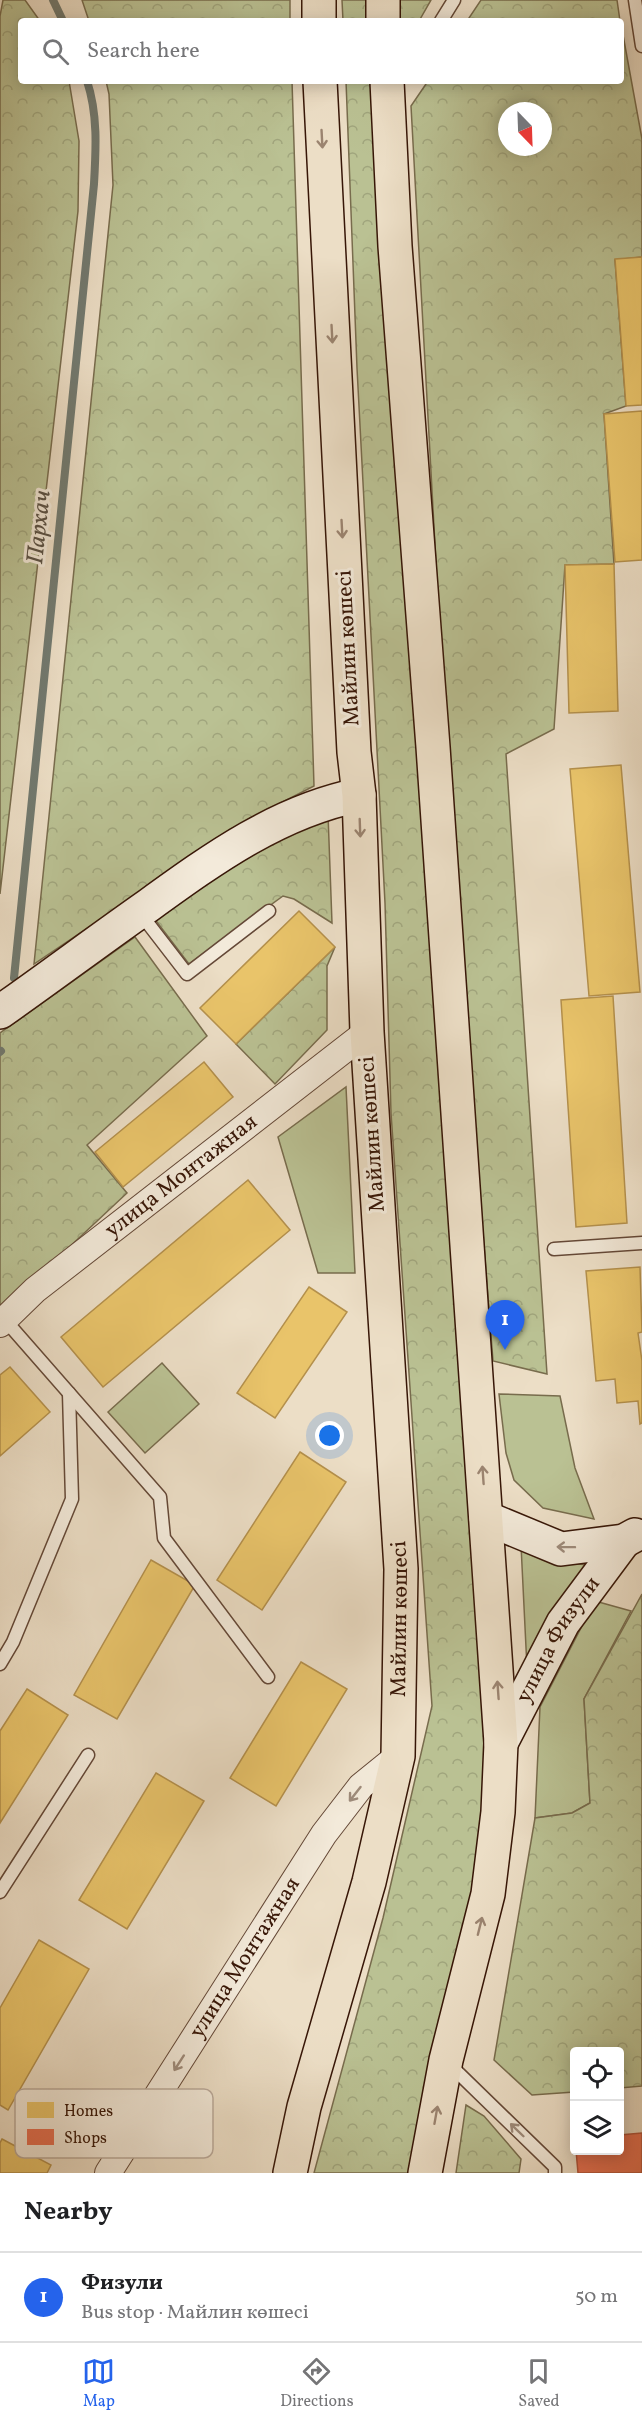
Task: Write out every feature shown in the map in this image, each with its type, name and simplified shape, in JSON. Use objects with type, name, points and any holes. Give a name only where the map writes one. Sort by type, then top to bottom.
[{"type":"main road","points":[[319,0],[319,18]]},
{"type":"main road","points":[[382,0],[384,18]]},
{"type":"main road","name":"Майлин көшесі","points":[[290,2173],[304,2107],[369,1882],[398,1756],[401,1569],[367,1032],[359,795],[354,752],[320,84]]},
{"type":"main road","points":[[391,93],[395,246],[434,758],[501,1743],[498,1812],[488,1894],[446,2060],[425,2173]]},
{"type":"street","points":[[0,1012],[221,854],[276,822],[335,800],[359,795]]},
{"type":"street","name":"улица Монтажная","points":[[2,1322],[35,1290],[367,1032]]},
{"type":"street","points":[[486,1518],[561,1549],[633,1536]]},
{"type":"street","name":"улица Физули","points":[[501,1743],[563,1623],[633,1536]]},
{"type":"street","name":"улица Монтажная","points":[[162,2089],[324,1834],[361,1786],[398,1756]]},
{"type":"street","name":"улица Монтажная","points":[[108,2173],[118,2158]]},
{"type":"lane","points":[[443,18],[454,0]]},
{"type":"lane","points":[[635,0],[642,46]]},
{"type":"lane","points":[[139,912],[188,974],[269,910]]},
{"type":"lane","points":[[554,1249],[642,1243]]},
{"type":"lane","points":[[2,1322],[69,1393],[160,1497],[164,1538],[268,1677]]},
{"type":"lane","points":[[0,1664],[13,1642],[72,1499],[69,1393]]},
{"type":"lane","points":[[0,1892],[88,1755]]},
{"type":"lane","points":[[446,2060],[555,2167],[555,2173]]},
{"type":"green space","points":[[3,0],[25,0],[38,18],[18,18],[18,84],[70,84],[79,141],[78,211],[0,894],[0,16]]},
{"type":"green space","points":[[82,0],[290,0],[290,18],[88,18]]},
{"type":"green space","points":[[342,0],[371,0],[372,18],[343,18]]},
{"type":"green space","points":[[396,0],[431,0],[421,18],[397,18]]},
{"type":"green space","points":[[481,0],[617,0],[620,18],[469,18]]},
{"type":"green space","points":[[624,40],[642,139],[642,257],[615,260],[626,406],[604,414],[614,564],[565,565],[554,729],[506,754],[547,1374],[493,1361],[448,783],[411,106],[426,84],[624,84]]},
{"type":"green space","points":[[107,84],[292,84],[314,786],[251,818],[34,964],[113,185]]},
{"type":"green space","points":[[346,84],[374,84],[491,1742],[472,1909],[414,2173],[314,2173],[383,1918],[432,1706],[391,1113],[385,903],[357,368]]},
{"type":"green space","points":[[328,814],[332,923],[294,899],[283,896],[189,964],[150,913],[224,861]]},
{"type":"green space","points":[[135,937],[207,1036],[87,1145],[127,1193],[0,1312],[0,1033]]},
{"type":"green space","points":[[335,947],[327,966],[327,1030],[275,1084],[236,1044]]},
{"type":"green space","points":[[346,1087],[355,1273],[318,1273],[278,1137]]},
{"type":"green space","points":[[162,1363],[199,1404],[145,1453],[108,1412]]},
{"type":"green space","points":[[499,1394],[560,1396],[575,1468],[594,1519],[543,1508],[514,1480],[506,1453]]},
{"type":"green space","points":[[521,1545],[555,1561],[595,1566],[527,1668]]},
{"type":"green space","points":[[642,1594],[642,2086],[624,2088],[624,2047],[570,2047],[570,2092],[532,2095],[494,2060],[535,1818],[572,1813],[590,1803],[584,1699]]},
{"type":"green space","points":[[595,1601],[631,1611],[584,1699],[590,1803],[572,1813],[535,1818],[540,1707]]},
{"type":"green space","points":[[466,2105],[484,2116],[521,2159],[519,2173],[456,2173]]},
{"type":"building: Homes","points":[[642,257],[642,405],[626,406],[615,259]]},
{"type":"building: Homes","points":[[642,411],[642,560],[615,562],[604,414]]},
{"type":"building: Homes","points":[[614,564],[618,711],[569,713],[565,565]]},
{"type":"building: Homes","points":[[621,765],[640,992],[589,996],[570,769]]},
{"type":"building: Homes","points":[[299,911],[335,947],[236,1044],[200,1008]]},
{"type":"building: Homes","points":[[613,996],[627,1223],[576,1227],[561,1000]]},
{"type":"building: Homes","points":[[204,1062],[233,1097],[123,1187],[95,1152]]},
{"type":"building: Homes","points":[[248,1180],[290,1230],[103,1387],[61,1337]]},
{"type":"building: Homes","points":[[640,1267],[642,1332],[638,1333],[642,1361],[642,1423],[640,1424],[638,1401],[617,1403],[615,1379],[596,1381],[586,1271]]},
{"type":"building: Homes","points":[[309,1287],[347,1312],[275,1418],[237,1393]]},
{"type":"building: Homes","points":[[10,1367],[50,1412],[0,1456],[0,1375]]},
{"type":"building: Homes","points":[[300,1452],[346,1482],[262,1610],[217,1580]]},
{"type":"building: Homes","points":[[151,1560],[195,1585],[117,1719],[74,1695]]},
{"type":"building: Homes","points":[[301,1662],[347,1689],[276,1806],[230,1778]]},
{"type":"building: Homes","points":[[27,1689],[68,1715],[0,1823],[0,1731]]},
{"type":"building: Homes","points":[[156,1773],[204,1801],[127,1929],[79,1900]]},
{"type":"building: Homes","points":[[39,1940],[89,1969],[20,2089],[15,2089],[15,2098],[8,2110],[0,2105],[0,2008]]},
{"type":"building: Homes","points":[[2,2139],[15,2146],[15,2158],[38,2158],[51,2165],[47,2173],[0,2173]]},
{"type":"building: Shops","points":[[642,2133],[642,2173],[578,2173],[576,2155],[624,2155],[624,2135]]},
{"type":"waterway","name":"Пархач","points":[[53,0],[62,18]]},
{"type":"waterway","name":"Пархач","points":[[14,978],[94,184],[95,119],[88,84]]},
{"type":"place","name":"Физули","points":[[505,1350]]}]
